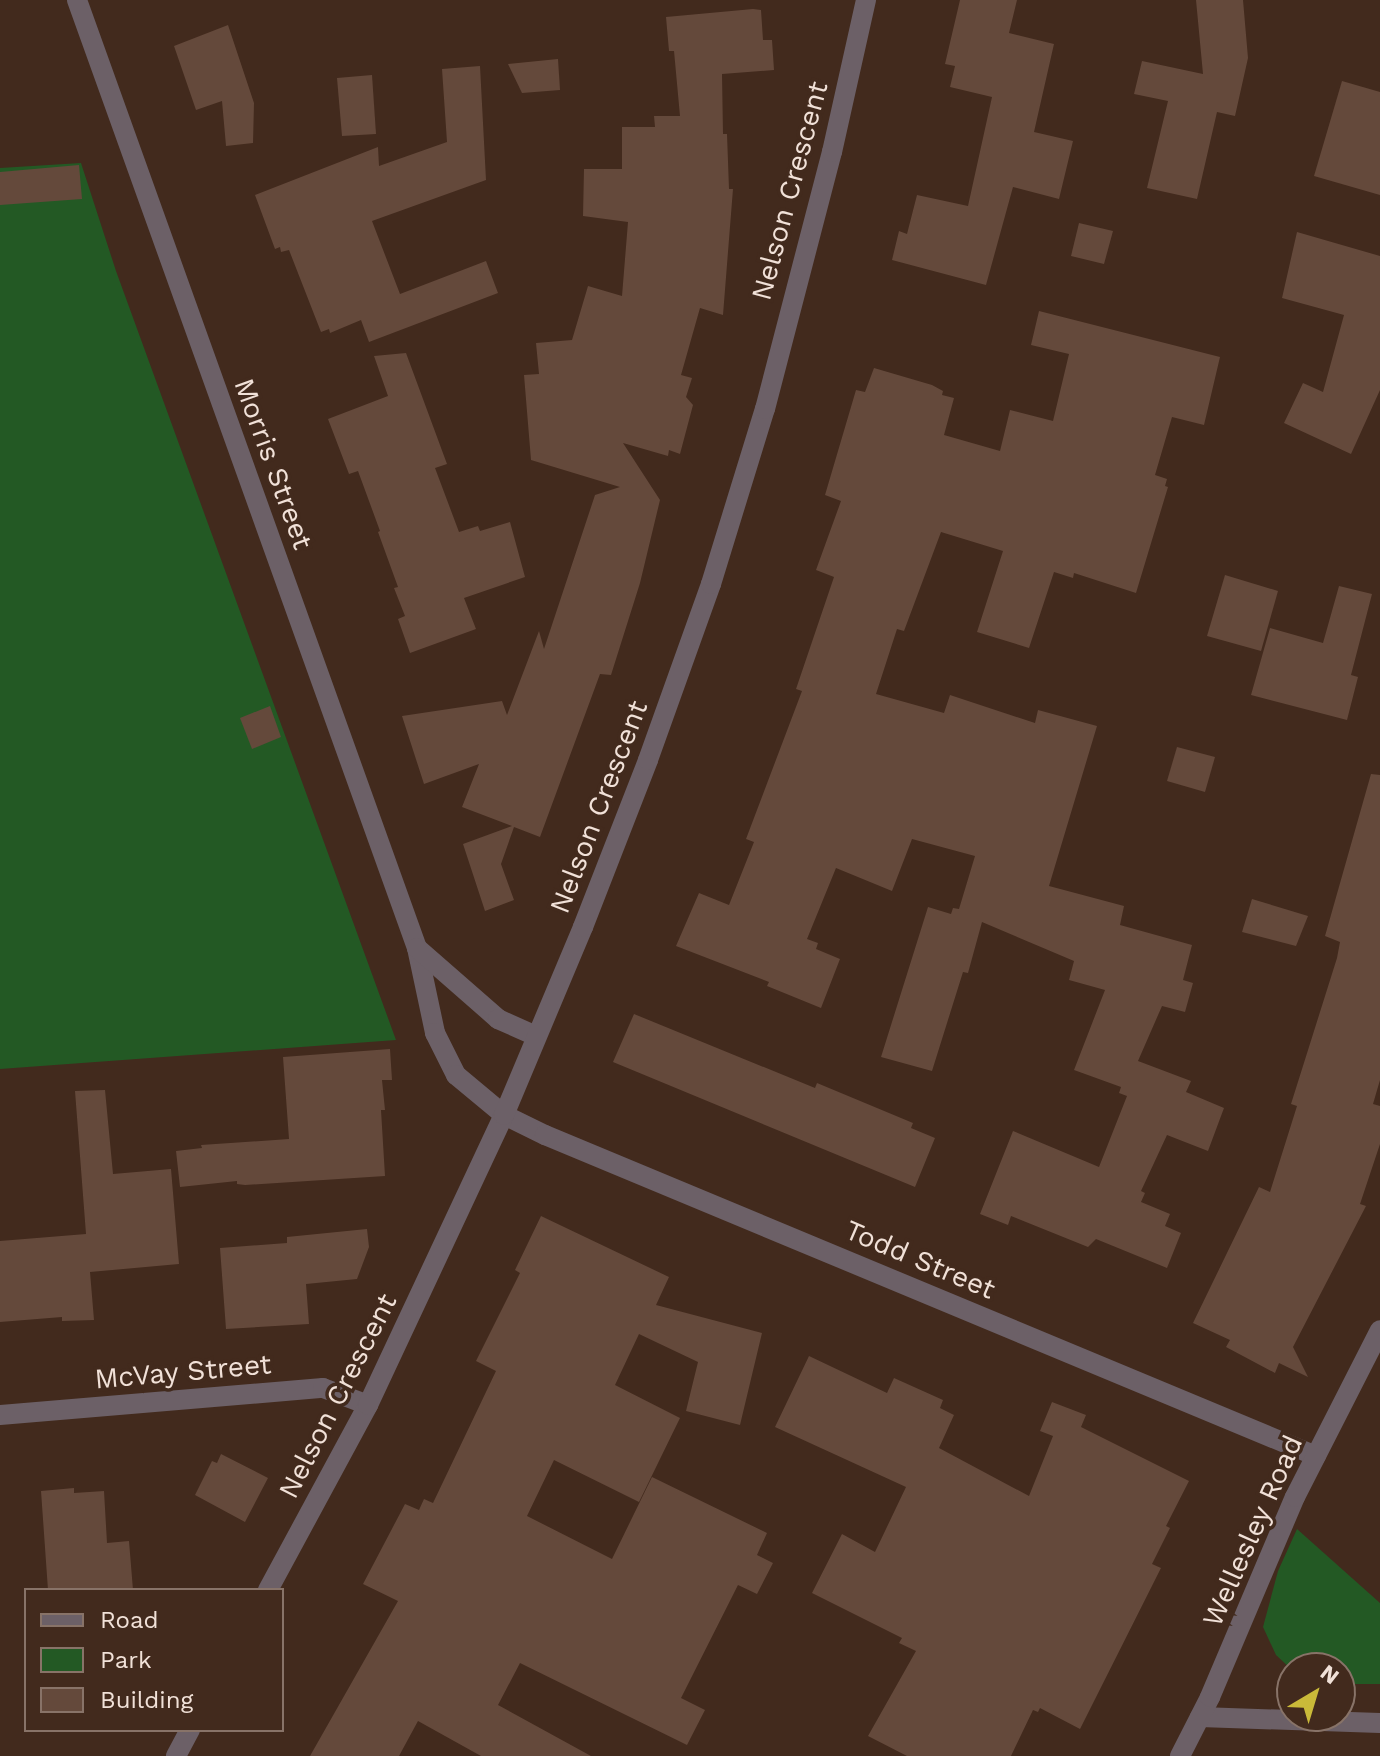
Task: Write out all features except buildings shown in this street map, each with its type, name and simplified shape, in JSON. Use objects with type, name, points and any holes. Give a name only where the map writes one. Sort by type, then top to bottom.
[{"type":"street","name":"Morris Street","points":[[77,0],[417,948],[435,1033],[456,1075],[504,1115]]},
{"type":"street","name":"Nelson Crescent","points":[[269,1588],[368,1405],[504,1115],[583,927],[711,584],[765,409],[832,152],[866,0]]},
{"type":"street","name":"Morris Street","points":[[417,948],[498,1019],[536,1036]]},
{"type":"street","name":"Todd Street","points":[[504,1115],[1316,1456]]},
{"type":"street","name":"Wellesley Road","points":[[1180,1756],[1316,1456],[1380,1330]]},
{"type":"street","name":"McVay Street","points":[[0,1415],[323,1388],[368,1405]]},
{"type":"street","points":[[1200,1717],[1380,1723]]},
{"type":"street","points":[[176,1756],[189,1732]]},
{"type":"green space","points":[[81,163],[116,271],[396,1040],[0,1069],[0,168]]},
{"type":"green space","points":[[1297,1529],[1380,1603],[1380,1684],[1356,1684],[1356,1652],[1276,1652],[1276,1655],[1263,1627],[1278,1571]]}]
